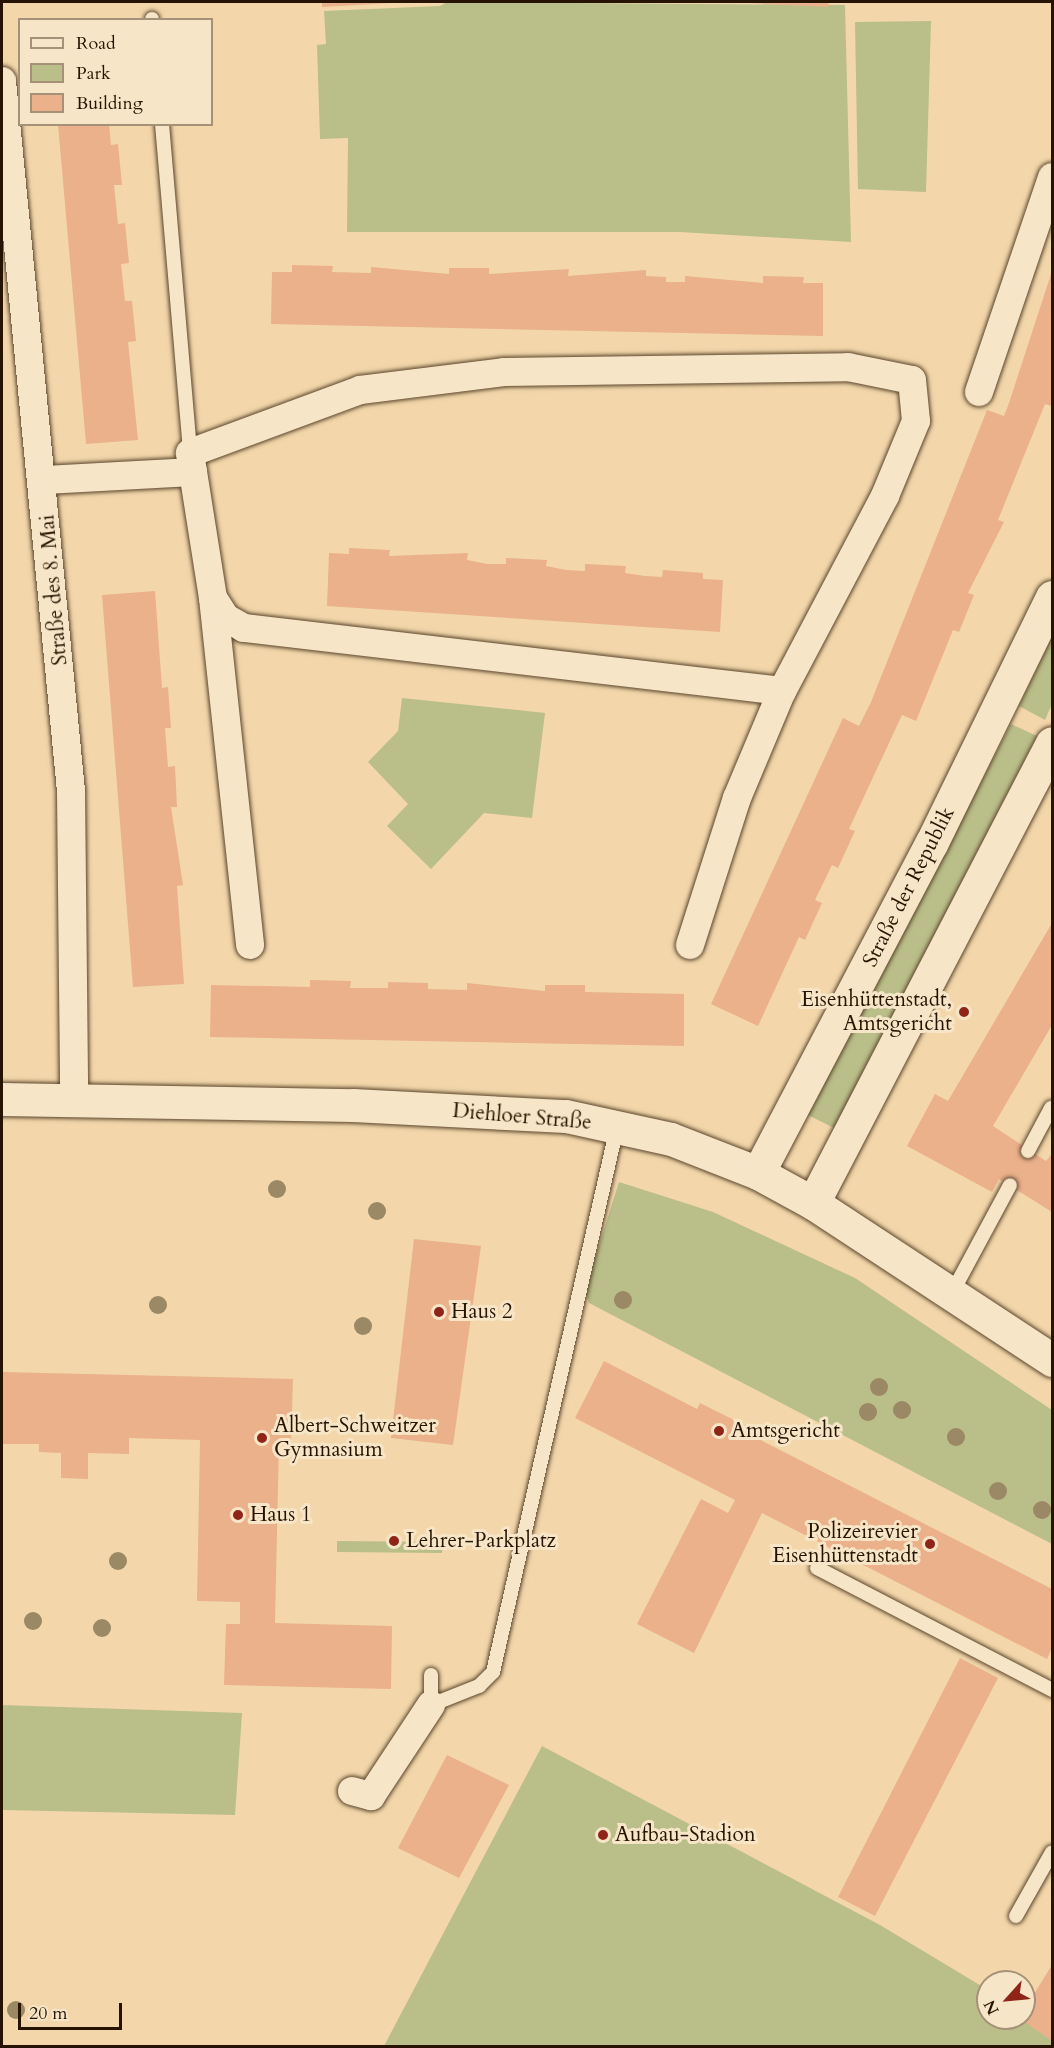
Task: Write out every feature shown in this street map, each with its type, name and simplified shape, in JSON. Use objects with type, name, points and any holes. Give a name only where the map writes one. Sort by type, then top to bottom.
[{"type":"street","name":"Straße des 8. Mai","points":[[2,81],[45,480],[71,791],[74,1101]]},
{"type":"street","points":[[979,393],[1053,177]]},
{"type":"street","points":[[45,480],[191,462],[360,390],[504,372],[848,367],[912,380],[916,421],[890,485],[782,691],[737,798],[690,945]]},
{"type":"street","points":[[191,462],[213,598],[250,945]]},
{"type":"street","name":"Straße der Republik","points":[[758,1173],[937,834],[1053,597]]},
{"type":"street","points":[[213,598],[226,618],[244,628],[782,691]]},
{"type":"street","points":[[813,1203],[1053,742]]},
{"type":"street","name":"Diehloer Straße","points":[[2,1099],[353,1105],[566,1116],[671,1139],[758,1173],[813,1203],[1053,1360]]},
{"type":"street","points":[[352,1791],[371,1796],[431,1705]]},
{"type":"lane","points":[[162,126],[191,462]]},
{"type":"lane","points":[[1028,1151],[1052,1107]]},
{"type":"lane","points":[[431,1675],[431,1705],[478,1686],[493,1672],[617,1127]]},
{"type":"lane","points":[[952,1292],[1010,1185]]},
{"type":"lane","points":[[817,1568],[1053,1690]]},
{"type":"lane","points":[[1016,1916],[1053,1852]]},
{"type":"green space","points":[[447,2],[845,5],[851,242],[680,232],[347,232],[348,138],[320,139],[317,45],[326,44],[324,11],[440,6]]},
{"type":"green space","points":[[931,21],[926,192],[858,189],[855,22]]},
{"type":"green space","points":[[1052,637],[1052,704],[1045,720],[1019,706]]},
{"type":"green space","points":[[402,698],[545,713],[532,818],[484,813],[431,869],[387,826],[408,804],[368,762],[398,731]]},
{"type":"green space","points":[[1011,724],[1037,736],[834,1128],[808,1115]]},
{"type":"green space","points":[[619,1182],[713,1212],[855,1278],[1052,1410],[1052,1544],[589,1303],[585,1290]]},
{"type":"green space","points":[[337,1541],[443,1542],[442,1553],[337,1552]]},
{"type":"green space","points":[[2,1705],[242,1713],[235,1815],[2,1810]]},
{"type":"green space","name":"Aufbau-Stadion","points":[[542,1746],[880,1925],[976,1983],[976,2030],[1036,2030],[1036,2021],[1052,2033],[1052,2046],[384,2046]]},
{"type":"building","points":[[322,2],[392,2],[392,3],[322,7]]},
{"type":"building","points":[[730,2],[829,2],[828,7]]},
{"type":"building","points":[[58,126],[109,126],[111,145],[118,144],[122,185],[114,185],[118,224],[125,223],[129,263],[121,264],[125,301],[132,301],[136,341],[128,342],[138,440],[86,444]]},
{"type":"building","points":[[292,265],[333,266],[332,272],[371,273],[371,267],[449,274],[449,268],[489,268],[489,274],[569,269],[568,276],[646,270],[646,276],[666,277],[666,282],[685,282],[685,276],[763,283],[763,276],[804,277],[803,283],[823,283],[823,336],[271,324],[272,272],[292,272]]},
{"type":"building","points":[[1052,271],[1052,406],[1045,404],[998,520],[1004,522],[968,593],[974,595],[959,632],[953,630],[916,721],[902,715],[849,829],[855,831],[838,868],[832,865],[815,900],[822,903],[805,940],[799,937],[758,1026],[711,1004],[843,718],[859,726],[871,702],[987,410],[1004,416]]},
{"type":"building","points":[[349,548],[390,550],[389,556],[468,553],[467,560],[487,564],[506,564],[506,558],[547,560],[546,566],[566,570],[585,571],[585,564],[626,566],[625,573],[645,576],[662,577],[663,570],[703,573],[703,579],[723,580],[720,632],[327,606],[329,553],[349,554]]},
{"type":"building","points":[[155,591],[162,688],[168,687],[171,728],[165,728],[168,767],[175,766],[177,807],[171,807],[183,885],[177,886],[184,984],[133,987],[102,595]]},
{"type":"building","points":[[1052,923],[1052,1025],[993,1126],[1046,1161],[1052,1154],[1052,1212],[999,1179],[992,1192],[907,1146],[935,1094],[948,1101]]},
{"type":"building","points":[[310,980],[351,981],[350,988],[388,988],[388,982],[428,983],[428,989],[467,990],[467,983],[545,991],[545,985],[585,985],[585,992],[684,994],[684,1046],[210,1037],[211,985],[310,987]]},
{"type":"building","name":"Haus 2","points":[[414,1239],[481,1246],[453,1445],[391,1438]]},
{"type":"building","points":[[604,1361],[697,1409],[700,1403],[748,1427],[745,1432],[1052,1589],[1052,1648],[1047,1659],[762,1513],[694,1653],[637,1624],[701,1499],[728,1513],[735,1500],[575,1418]]},
{"type":"building","name":"Haus 1","points":[[2,1372],[293,1379],[291,1443],[279,1443],[275,1623],[392,1626],[391,1689],[224,1685],[226,1624],[240,1624],[240,1602],[197,1601],[200,1440],[129,1438],[129,1454],[88,1453],[88,1479],[61,1478],[61,1453],[39,1452],[39,1444],[2,1444]]},
{"type":"building","points":[[960,1658],[998,1678],[875,1916],[838,1897]]},
{"type":"building","points":[[447,1755],[509,1785],[459,1878],[398,1848]]},
{"type":"building","points":[[1052,1965],[1052,2041],[1036,2030],[1036,1991]]},
{"type":"place","name":"Eisenhüttenstadt, Amtsgericht","points":[[964,1012]]},
{"type":"place","name":"Haus 2","points":[[439,1312]]},
{"type":"place","name":"Amtsgericht","points":[[719,1431]]},
{"type":"place","name":"Albert-Schweitzer Gymnasium","points":[[262,1438]]},
{"type":"place","name":"Haus 1","points":[[238,1515]]},
{"type":"place","name":"Lehrer-Parkplatz","points":[[394,1541]]},
{"type":"place","name":"Polizeirevier Eisenhüttenstadt","points":[[930,1544]]},
{"type":"place","name":"Aufbau-Stadion","points":[[603,1835]]}]
